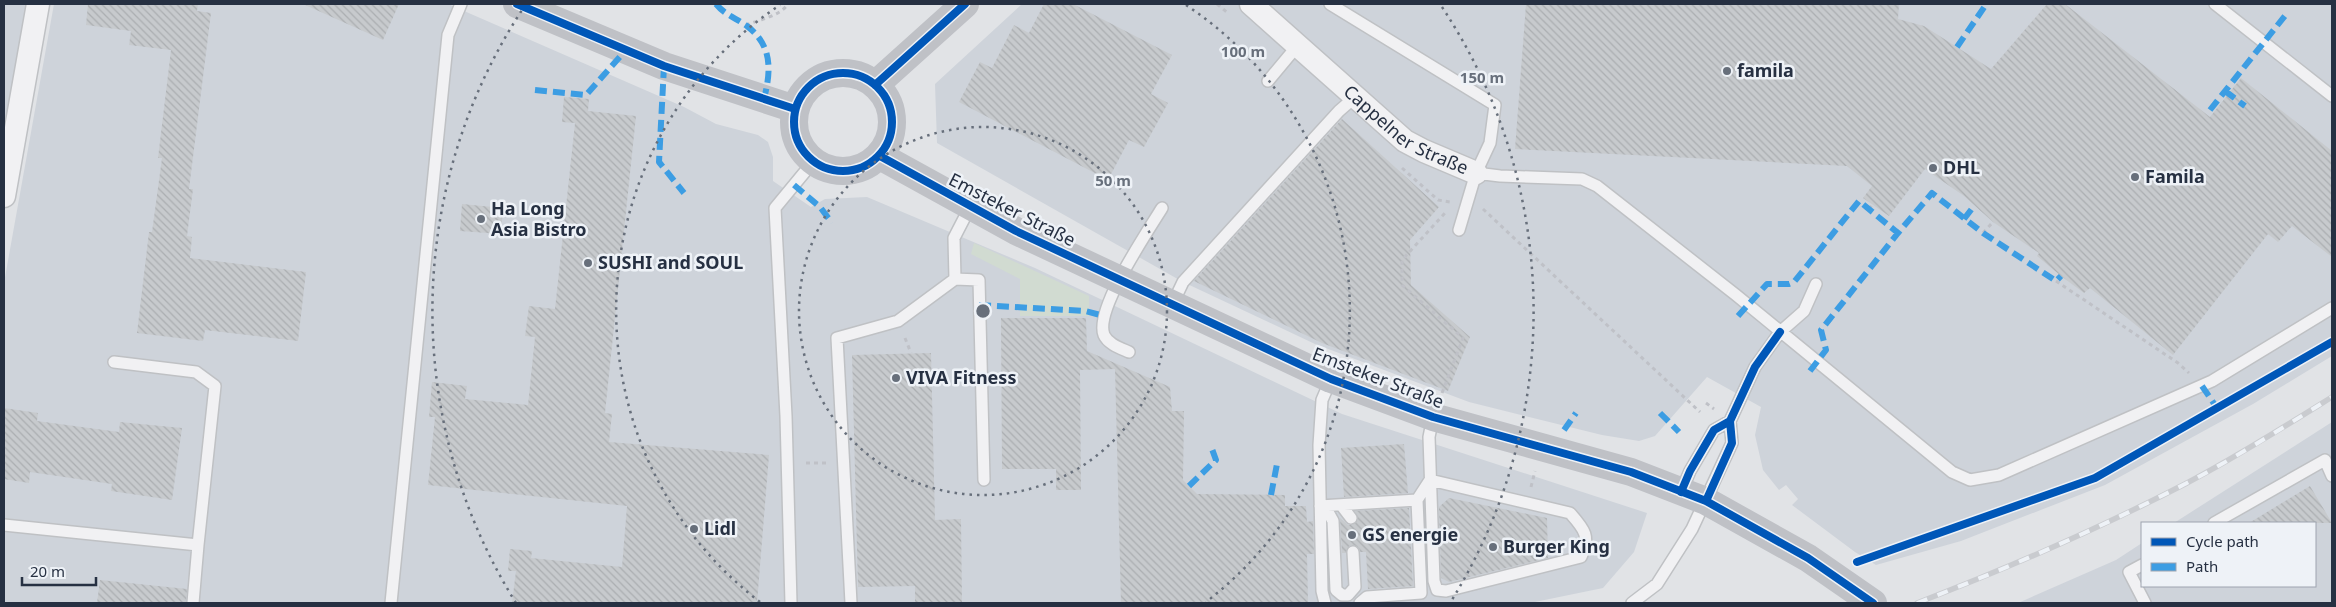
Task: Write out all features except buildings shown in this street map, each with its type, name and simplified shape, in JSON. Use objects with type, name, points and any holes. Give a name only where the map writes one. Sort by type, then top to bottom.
[{"type":"street","points":[[4,196],[38,4]]},
{"type":"street","points":[[517,4],[664,66],[795,109]]},
{"type":"street","points":[[875,85],[965,4]]},
{"type":"street","name":"Cappelner Straße","points":[[1251,4],[1406,141],[1440,159],[1476,172]]},
{"type":"street","points":[[832,74],[858,75],[875,85],[885,97],[891,111],[892,127],[889,142],[880,156],[869,165],[847,171],[826,169],[813,162],[802,151],[796,138],[793,124],[795,109],[800,97],[808,87],[819,79],[832,74]]},
{"type":"street","name":"Emsteker Straße","points":[[880,156],[970,207],[1119,280],[1331,379],[1433,417],[1631,472],[1694,497],[1808,558],[1873,603]]},
{"type":"lane","points":[[391,603],[448,36],[461,4]]},
{"type":"lane","points":[[1330,4],[1495,105],[1490,143],[1476,172],[1459,230]]},
{"type":"lane","points":[[2215,4],[2332,96]]},
{"type":"lane","points":[[1268,81],[1298,45]]},
{"type":"lane","points":[[1172,305],[1183,282],[1339,111],[1355,97]]},
{"type":"lane","points":[[791,603],[788,464],[775,208],[813,162]]},
{"type":"lane","name":"Cappelner Straße","points":[[1476,172],[1500,176],[1582,179],[1597,186],[1952,472],[1970,480],[1984,479],[2007,471],[2202,386]]},
{"type":"lane","points":[[955,279],[954,238],[970,207]]},
{"type":"lane","points":[[1129,352],[1110,342],[1104,336],[1102,325],[1106,309],[1119,280],[1162,208]]},
{"type":"lane","points":[[850,603],[837,338],[898,321],[955,279],[979,280],[984,480]]},
{"type":"lane","points":[[1694,497],[1732,443],[1730,421],[1755,367],[1780,332],[1804,311],[1816,284]]},
{"type":"lane","points":[[2202,386],[2332,308]]},
{"type":"lane","points":[[114,362],[196,372],[215,386],[193,603]]},
{"type":"lane","points":[[1325,603],[1322,591],[1319,445],[1322,400],[1331,379]]},
{"type":"lane","points":[[1430,480],[1570,513],[1583,528],[1587,544],[1581,557],[1446,591],[1437,590],[1434,581],[1430,480],[1429,438],[1433,417]]},
{"type":"lane","points":[[1632,603],[1657,584],[1692,529],[1694,497],[1690,471],[1714,430],[1730,421]]},
{"type":"lane","points":[[2216,522],[2324,460],[2332,476]]},
{"type":"lane","points":[[1360,603],[1367,597],[1421,593],[1417,500],[1430,480]]},
{"type":"lane","points":[[1320,506],[1417,500]]},
{"type":"lane","points":[[1341,505],[1351,518]]},
{"type":"lane","points":[[1320,506],[1328,512],[1333,521],[1336,590],[1342,595],[1348,595],[1354,587],[1353,552]]},
{"type":"lane","points":[[4,525],[198,545]]},
{"type":"lane","points":[[2141,566],[2129,572],[2146,603]]},
{"type":"path","points":[[746,25],[771,16],[786,8],[788,4]]},
{"type":"path","points":[[1438,200],[1443,205]]},
{"type":"path","points":[[1869,209],[1873,204]]},
{"type":"path","points":[[1433,417],[1463,338],[1402,286],[1402,260],[1448,209]]},
{"type":"path","points":[[1484,209],[1700,412]]},
{"type":"path","points":[[1983,233],[1993,222]]},
{"type":"path","points":[[2056,281],[2178,363],[2202,386]]},
{"type":"path","points":[[788,464],[843,462]]},
{"type":"shaded area","points":[[4,4],[26,4],[4,131]]},
{"type":"shaded area","points":[[54,4],[448,4],[684,107],[716,124],[758,135],[768,142],[773,157],[773,181],[811,207],[825,199],[867,197],[1035,268],[1342,414],[1647,513],[1634,552],[1603,588],[1530,603],[4,603],[4,283]]},
{"type":"shaded area","points":[[1022,4],[2332,4],[2332,356],[2253,404],[2105,485],[1961,541],[1876,565],[1855,552],[1792,505],[1798,499],[1786,485],[1779,490],[1763,470],[1755,435],[1761,407],[1707,377],[1655,436],[1639,441],[1602,435],[1469,402],[1315,344],[1183,282],[937,143],[935,84]]},
{"type":"shaded area","points":[[974,243],[1089,296],[1089,316],[1020,316],[1020,279],[971,254]]},
{"type":"shaded area","points":[[2332,422],[2332,603],[2018,603],[2116,560],[2141,544],[2141,587],[2316,587],[2316,522],[2176,522]]},
{"type":"railway","points":[[1917,603],[2053,547],[2152,501],[2222,464],[2332,397]]},
{"type":"marked path","points":[[716,4],[727,14],[747,26],[762,42],[766,51],[769,69],[764,99]]},
{"type":"marked path","points":[[1957,47],[1985,6]]},
{"type":"marked path","points":[[2210,110],[2288,12]]},
{"type":"marked path","points":[[535,90],[586,95],[626,50]]},
{"type":"marked path","points":[[664,66],[659,162],[684,193]]},
{"type":"marked path","points":[[2225,91],[2245,106]]},
{"type":"marked path","points":[[794,185],[820,207],[832,223]]},
{"type":"marked path","points":[[1738,316],[1767,284],[1789,284],[1794,282],[1859,201],[1898,233],[1932,193],[1983,233],[2056,281],[2061,276]]},
{"type":"marked path","points":[[1964,219],[1974,206]]},
{"type":"marked path","points":[[1810,371],[1826,350],[1821,330],[1898,233]]},
{"type":"marked path","points":[[979,305],[1085,311],[1104,316]]},
{"type":"marked path","points":[[2202,386],[2217,408]]},
{"type":"marked path","points":[[1564,430],[1576,413]]},
{"type":"marked path","points":[[1660,413],[1679,432]]},
{"type":"marked path","points":[[1189,486],[1216,460],[1212,449]]},
{"type":"marked path","points":[[1271,495],[1277,464]]},
{"type":"cycle path","points":[[517,4],[664,66],[795,109]]},
{"type":"cycle path","points":[[875,85],[965,4]]},
{"type":"cycle path","points":[[843,73],[862,76],[878,87],[889,103],[892,122],[889,141],[878,157],[862,168],[843,171],[824,168],[808,157],[797,141],[794,122],[797,103],[808,87],[824,76],[843,73]]},
{"type":"cycle path","points":[[880,156],[1016,231],[1331,379],[1433,417],[1631,472],[1706,501],[1808,558],[1873,603]]},
{"type":"cycle path","points":[[1706,501],[1732,443],[1730,421],[1755,367],[1780,332]]},
{"type":"cycle path","points":[[1857,562],[2095,478],[2332,342]]},
{"type":"cycle path","points":[[1681,492],[1690,471],[1714,430],[1730,421]]},
{"type":"place","name":"famila","points":[[1727,71]]},
{"type":"place","name":"DHL","points":[[1933,168]]},
{"type":"place","name":"Famila","points":[[2135,177]]},
{"type":"place","name":"Ha Long Asia Bistro","points":[[481,219]]},
{"type":"place","name":"SUSHI and SOUL","points":[[588,263]]},
{"type":"place","name":"VIVA Fitness","points":[[896,378]]},
{"type":"place","name":"Lidl","points":[[694,529]]},
{"type":"place","name":"GS energie","points":[[1352,535]]},
{"type":"place","name":"Burger King","points":[[1493,547]]}]
